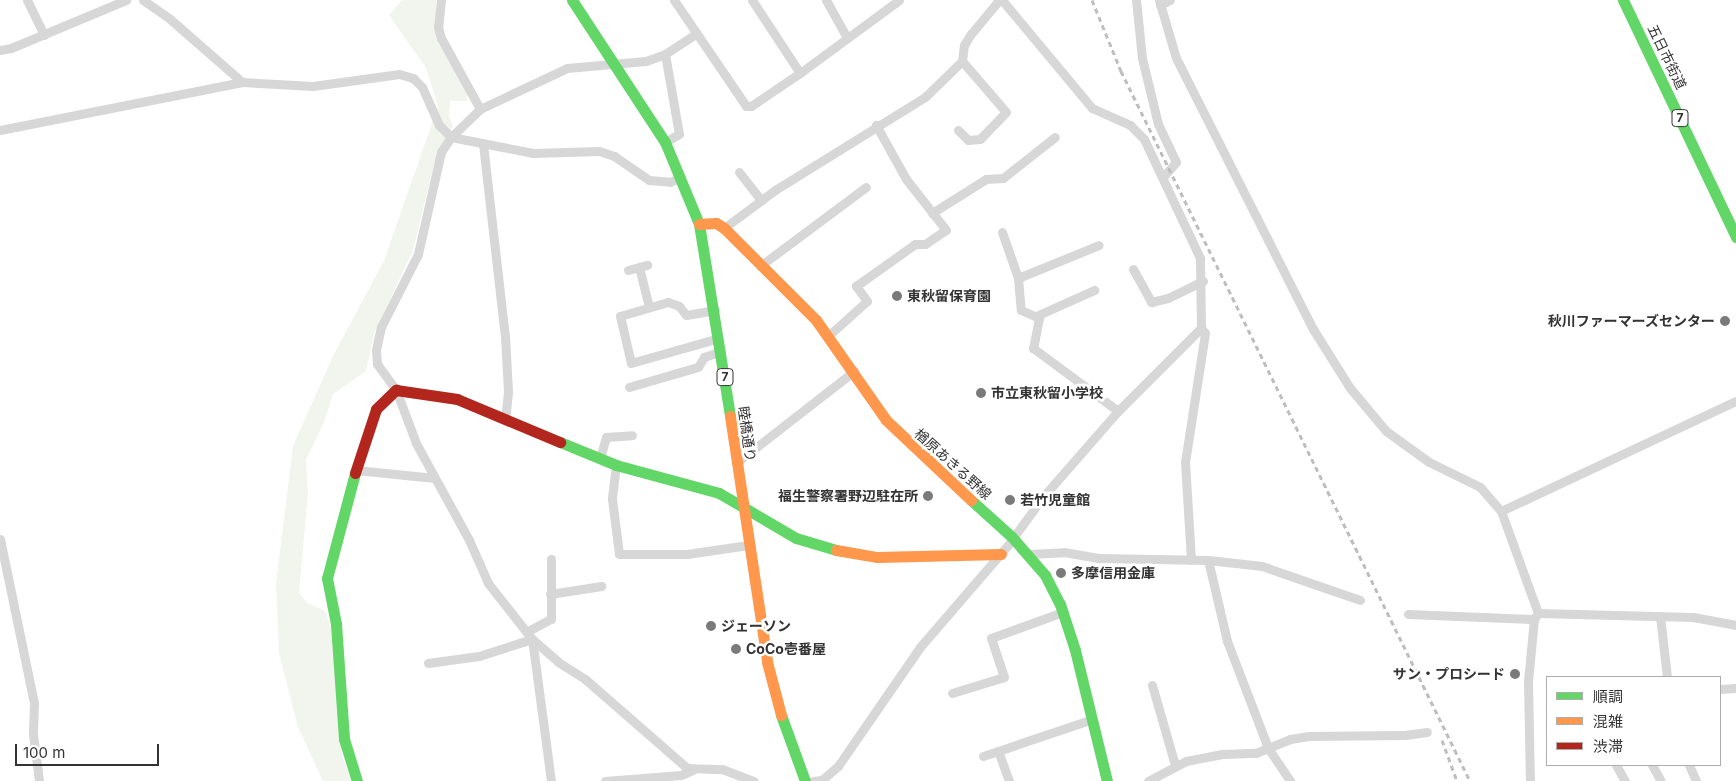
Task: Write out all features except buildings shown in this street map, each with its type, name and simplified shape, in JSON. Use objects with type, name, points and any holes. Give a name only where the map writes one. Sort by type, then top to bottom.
[{"type":"main road","name":"睦橋通り","points":[[572,0],[665,142],[699,224],[715,310],[748,545],[767,662],[782,720],[805,781]]},
{"type":"main road","name":"五日市街道","points":[[1623,0],[1736,237]]},
{"type":"main road","points":[[699,224],[716,223],[724,228]]},
{"type":"main road","name":"楢原あきる野線","points":[[724,228],[828,336],[854,371],[886,420],[919,456],[1012,537],[1029,554],[1045,576],[1063,612],[1093,718],[1107,781]]},
{"type":"main road","points":[[357,781],[345,745],[336,624],[326,587],[356,470],[376,409],[396,390],[457,398],[505,420],[616,465],[719,493],[742,504],[796,538],[856,555],[1001,554]]},
{"type":"street","points":[[26,0],[44,35]]},
{"type":"street","points":[[0,50],[44,35],[126,0]]},
{"type":"street","points":[[143,0],[170,19],[242,82]]},
{"type":"street","points":[[441,0],[438,27],[441,38],[480,108]]},
{"type":"street","points":[[674,0],[746,106],[752,106],[800,73],[846,36],[899,0]]},
{"type":"street","points":[[752,0],[800,73]]},
{"type":"street","points":[[826,0],[846,36]]},
{"type":"street","points":[[724,228],[761,200],[876,125],[909,109],[962,61],[964,45],[1000,0],[1092,108],[1130,126],[1144,138],[1200,258],[1203,281],[1202,328],[1205,333],[1185,462],[1191,560]]},
{"type":"street","points":[[1136,0],[1142,58],[1158,124],[1176,162],[1163,177]]},
{"type":"street","points":[[1170,0],[1160,2],[1180,67],[1313,329],[1350,388],[1386,431],[1429,462],[1480,487],[1502,511],[1536,616],[1527,687],[1530,781]]},
{"type":"street","points":[[693,770],[585,679],[558,662],[530,635],[494,593],[416,443],[396,390],[377,364],[376,350],[381,326],[418,254],[441,152],[451,137],[480,108],[567,68],[615,65],[665,54],[696,34]]},
{"type":"street","points":[[665,54],[678,134],[665,142]]},
{"type":"street","points":[[958,130],[968,140],[980,139],[1006,112],[962,61]]},
{"type":"street","points":[[0,130],[242,82],[313,86],[386,74],[406,76],[422,87],[439,125],[451,137],[533,153],[599,151],[614,156],[649,180],[670,182],[681,177]]},
{"type":"street","points":[[828,336],[867,301],[856,286],[915,244],[925,244],[946,230],[906,179],[876,125]]},
{"type":"street","points":[[932,213],[986,179],[1002,178],[1055,137]]},
{"type":"street","points":[[483,144],[504,336],[508,392],[505,420]]},
{"type":"street","points":[[739,172],[761,200]]},
{"type":"street","points":[[760,266],[866,187]]},
{"type":"street","points":[[1002,232],[1018,278],[1021,310],[1039,318],[1032,348],[1118,411]]},
{"type":"street","points":[[1018,278],[1099,245]]},
{"type":"street","points":[[628,270],[643,266],[650,308]]},
{"type":"street","points":[[1134,269],[1151,302],[1168,298],[1203,281]]},
{"type":"street","points":[[1036,316],[1094,290]]},
{"type":"street","points":[[715,310],[686,315],[679,306],[668,302],[620,316],[631,363],[719,338]]},
{"type":"street","points":[[813,781],[822,780],[838,766],[920,647],[1001,554],[1012,537],[1118,411],[1202,328]]},
{"type":"street","points":[[629,387],[698,367],[704,358],[721,351]]},
{"type":"street","points":[[736,463],[854,371]]},
{"type":"street","points":[[1502,511],[1736,401]]},
{"type":"street","points":[[600,458],[606,437],[632,435]]},
{"type":"street","points":[[616,465],[612,499],[619,554],[687,554],[748,545]]},
{"type":"street","points":[[356,470],[435,478]]},
{"type":"street","points":[[0,539],[34,703],[33,734],[39,781]]},
{"type":"street","points":[[1029,554],[1064,552],[1100,558],[1208,560],[1262,566],[1360,600]]},
{"type":"street","points":[[428,663],[479,656],[530,635],[551,619],[551,559]]},
{"type":"street","points":[[1208,560],[1228,641],[1268,748],[1290,781]]},
{"type":"street","points":[[550,594],[601,586]]},
{"type":"street","points":[[952,693],[1004,677],[991,638],[1063,612]]},
{"type":"street","points":[[1408,614],[1660,616],[1693,618],[1736,626]]},
{"type":"street","points":[[1660,616],[1667,676]]},
{"type":"street","points":[[530,635],[551,781]]},
{"type":"street","points":[[1152,685],[1175,765]]},
{"type":"street","points":[[1721,689],[1736,688]]},
{"type":"street","points":[[983,756],[1093,718]]},
{"type":"street","points":[[1148,781],[1175,765],[1206,757],[1256,753],[1290,739],[1308,736],[1397,736],[1427,732]]},
{"type":"street","points":[[998,750],[1009,781]]},
{"type":"street","points":[[1617,766],[1625,781]]},
{"type":"street","points":[[1652,766],[1660,781]]},
{"type":"street","points":[[1689,766],[1696,781]]},
{"type":"street","points":[[605,781],[644,779],[681,775],[693,770],[722,769],[754,781]]},
{"type":"shaded area","points":[[402,0],[436,0],[437,36],[466,87],[467,101],[450,101],[449,116],[453,126],[434,164],[413,250],[374,334],[366,371],[333,394],[324,422],[306,460],[308,494],[299,593],[307,603],[325,611],[332,630],[342,756],[352,781],[323,781],[298,727],[279,653],[276,584],[293,446],[334,354],[384,261],[438,106],[426,68],[389,15]]},
{"type":"railway","points":[[1092,0],[1121,71],[1470,781]]},
{"type":"railway","points":[[1442,740],[1457,781]]},
{"type":"traffic: fast","points":[[572,0],[665,142],[699,224],[730,416]]},
{"type":"traffic: fast","points":[[1623,0],[1736,237]]},
{"type":"traffic: fast","points":[[560,442],[616,465],[719,493],[796,538],[836,550]]},
{"type":"traffic: fast","points":[[355,473],[327,578],[336,624],[344,739],[357,781]]},
{"type":"traffic: fast","points":[[971,500],[1012,537],[1045,575],[1060,604],[1075,650],[1107,781]]},
{"type":"traffic: fast","points":[[781,715],[805,781]]},
{"type":"traffic: slow","points":[[699,224],[716,223],[724,228],[816,320],[886,420],[971,500]]},
{"type":"traffic: slow","points":[[730,416],[767,662],[781,715]]},
{"type":"traffic: slow","points":[[836,550],[877,557],[1001,554]]},
{"type":"traffic: jam","points":[[355,473],[376,409],[396,390],[457,399],[560,442]]},
{"type":"place","name":"東秋留保育園","points":[[897,296]]},
{"type":"place","name":"秋川ファーマーズセンター","points":[[1725,321]]},
{"type":"place","name":"市立東秋留小学校","points":[[981,393]]},
{"type":"place","name":"福生警察署野辺駐在所","points":[[928,496]]},
{"type":"place","name":"若竹児童館","points":[[1010,500]]},
{"type":"place","name":"多摩信用金庫","points":[[1061,573]]},
{"type":"place","name":"ジェーソン","points":[[711,626]]},
{"type":"place","name":"CoCo壱番屋","points":[[736,649]]},
{"type":"place","name":"サン・プロシード","points":[[1515,674]]}]
